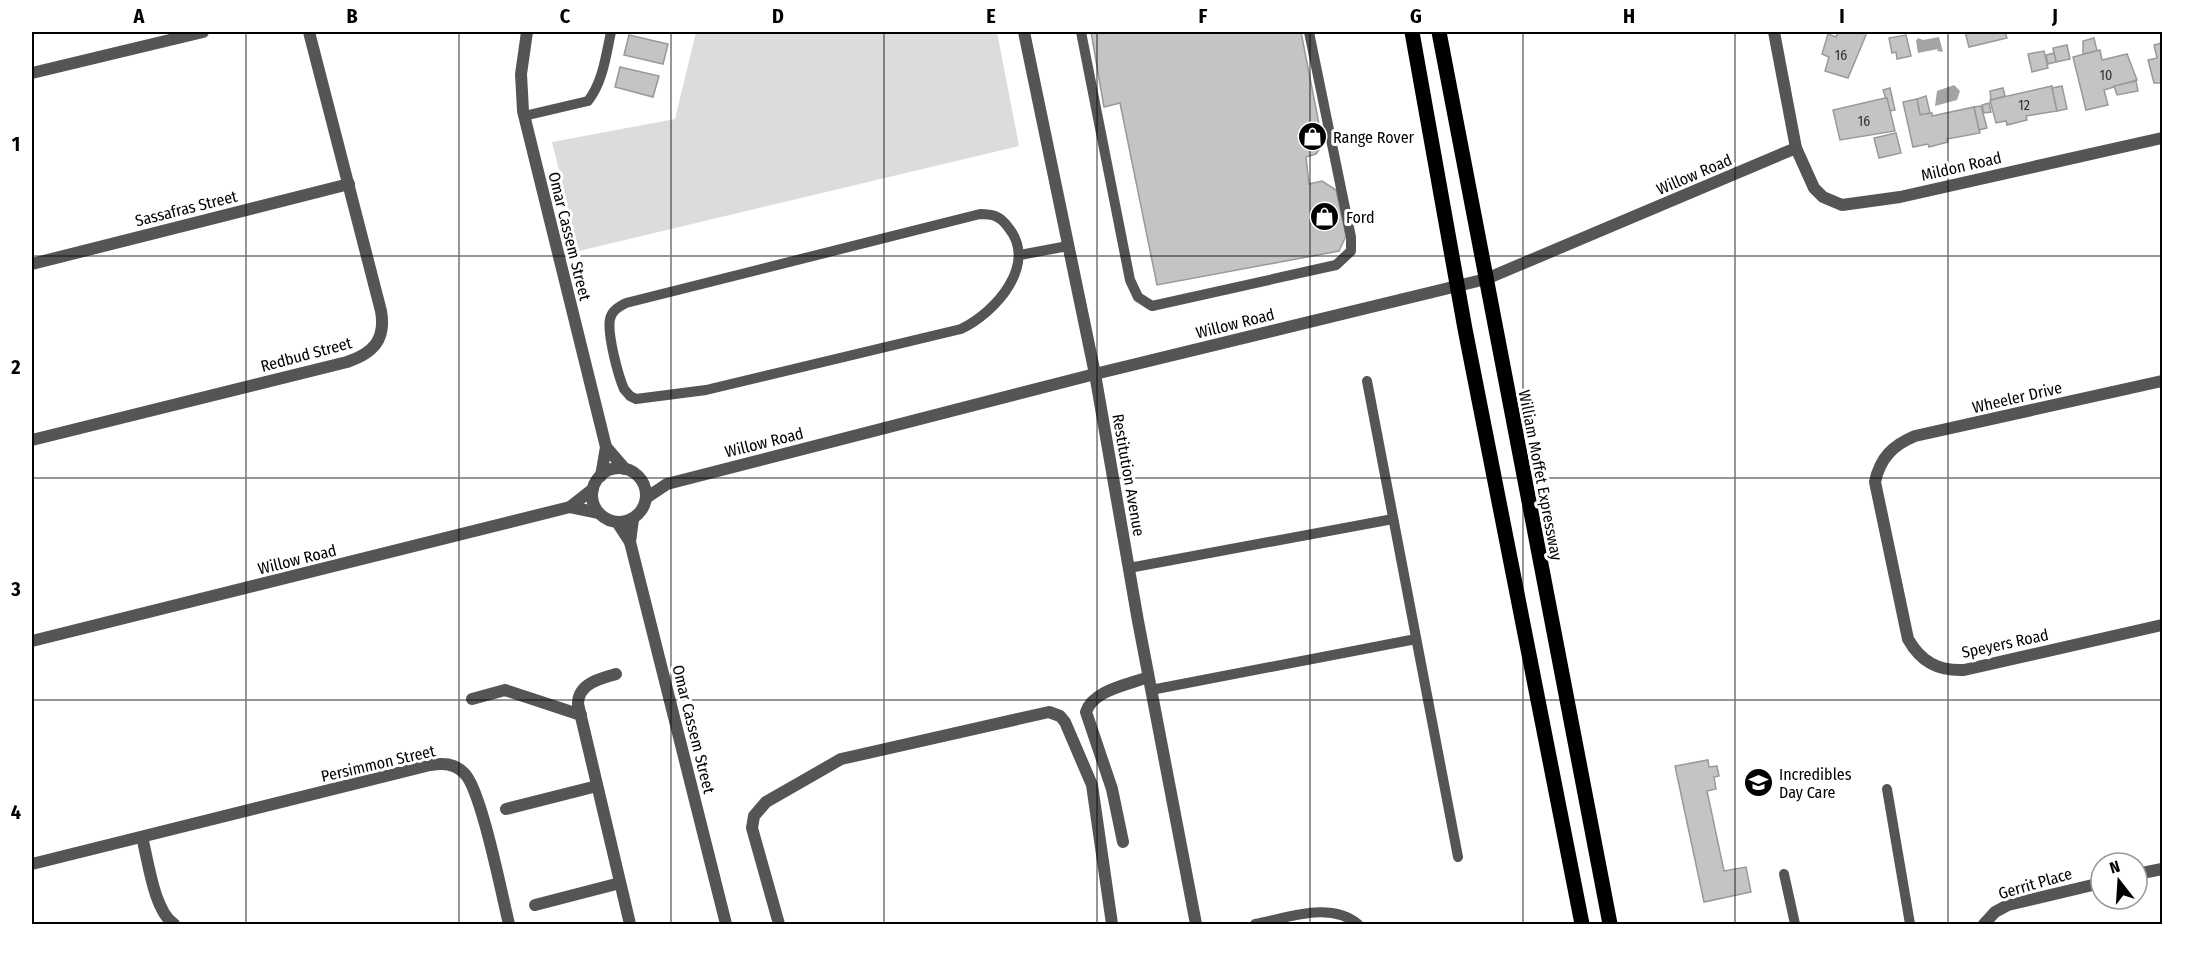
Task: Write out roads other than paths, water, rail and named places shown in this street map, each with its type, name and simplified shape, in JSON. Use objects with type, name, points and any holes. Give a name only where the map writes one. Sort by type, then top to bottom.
[{"type":"main road","points":[[1412,32],[1457,285],[1582,924]]},
{"type":"main road","name":"William Moffet Expressway","points":[[1438,32],[1610,924]]},
{"type":"street","points":[[32,74],[203,32]]},
{"type":"street","name":"Redbud Street","points":[[32,440],[347,362],[367,354],[382,335],[382,320],[309,32]]},
{"type":"street","name":"Omar Cassem Street","points":[[527,32],[521,74],[524,116],[606,447],[601,476]]},
{"type":"street","name":"Restitution Avenue","points":[[1024,32],[1095,374],[1150,684],[1196,924]]},
{"type":"street","name":"Mildon Road","points":[[1774,32],[1796,148],[1814,188],[1833,202],[1852,206],[2163,138]]},
{"type":"street","name":"Willow Road","points":[[642,481],[667,483],[1095,374],[1486,279],[1796,148]]},
{"type":"street","name":"Sassafras Street","points":[[32,264],[349,184]]},
{"type":"street","name":"Wheeler Drive","points":[[1885,457],[1899,443],[1915,436],[2163,381]]},
{"type":"street","name":"Omar Cassem Street","points":[[606,447],[625,469]]},
{"type":"street","name":"Speyers Road","points":[[1885,457],[1877,474],[1876,492],[1903,616],[1914,649],[1930,664],[1941,669],[1964,670],[2163,626]]},
{"type":"street","points":[[625,469],[642,481],[646,498],[640,513],[633,519],[616,522],[599,513],[593,502],[593,489],[601,476],[612,470],[625,469]]},
{"type":"street","name":"Willow Road","points":[[646,498],[667,483]]},
{"type":"street","name":"Willow Road","points":[[32,641],[570,507],[593,489]]},
{"type":"street","name":"Willow Road","points":[[570,507],[599,513]]},
{"type":"street","name":"Omar Cassem Street","points":[[630,542],[633,519]]},
{"type":"street","name":"Omar Cassem Street","points":[[616,522],[630,542],[726,924]]},
{"type":"street","points":[[616,674],[595,681],[578,696],[630,924]]},
{"type":"street","points":[[1123,842],[1112,789],[1086,712],[1088,704],[1101,695],[1150,684]]},
{"type":"street","points":[[472,699],[505,690],[581,715]]},
{"type":"street","points":[[779,924],[752,828],[754,816],[766,802],[842,759],[1040,712],[1060,716],[1070,731],[1092,785],[1112,924]]},
{"type":"street","name":"Persimmon Street","points":[[32,864],[430,765],[449,765],[464,772],[476,793],[509,924]]},
{"type":"street","points":[[506,809],[597,786]]},
{"type":"street","points":[[142,837],[160,904],[165,915],[174,924]]},
{"type":"street","points":[[535,905],[620,883]]},
{"type":"street","name":"Gerrit Place","points":[[1984,924],[1995,912],[2008,905],[2089,886]]},
{"type":"lane","points":[[524,116],[588,101],[594,93],[603,67],[611,32]]},
{"type":"lane","points":[[1081,32],[1130,280],[1138,297],[1152,306],[1336,265],[1351,251],[1351,237],[1309,32]]},
{"type":"lane","points":[[980,214],[998,216],[1004,222],[1012,232],[1020,255],[1008,288],[997,302],[976,322],[961,329],[687,394],[636,399],[627,394],[622,384],[610,330],[610,319],[618,307],[635,300],[980,214]]},
{"type":"lane","points":[[1020,255],[1068,246]]},
{"type":"lane","points":[[1367,381],[1458,857]]},
{"type":"lane","points":[[1129,568],[1393,519]]},
{"type":"lane","points":[[1150,684],[1416,639]]},
{"type":"lane","points":[[1887,789],[1910,924]]},
{"type":"lane","points":[[1784,874],[1795,924]]},
{"type":"lane","points":[[1255,924],[1322,912],[1343,915],[1358,924]]},
{"type":"place","name":"Range Rover","points":[[1312,137]]},
{"type":"place","name":"Ford","points":[[1325,217]]},
{"type":"place","name":"Incredibles Day Care","points":[[1758,783]]}]
